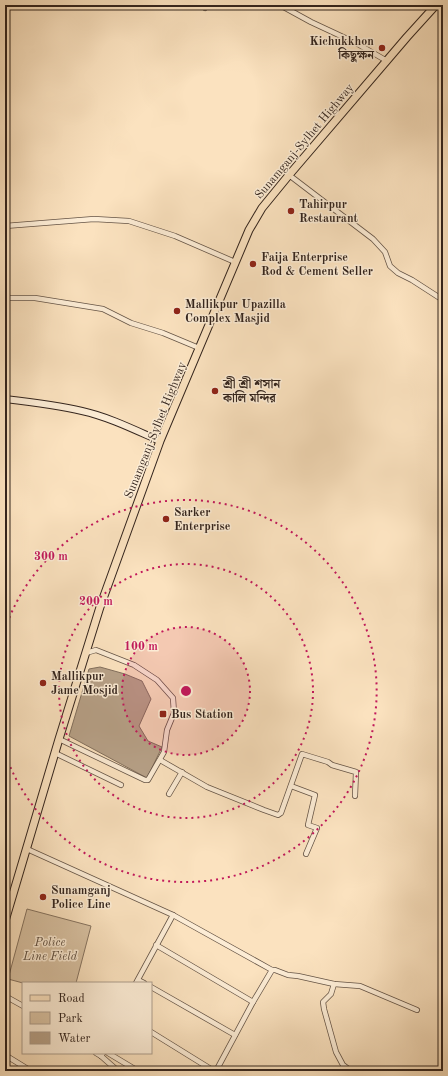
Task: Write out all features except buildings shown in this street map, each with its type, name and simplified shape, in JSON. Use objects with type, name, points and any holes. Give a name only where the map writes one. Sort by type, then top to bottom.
[{"type":"main road","name":"Sunamganj-Sylhet Highway","points":[[5,921],[100,607],[160,441],[249,230],[262,208],[289,175],[436,5]]},
{"type":"main road","points":[[5,399],[46,404],[82,411],[107,418],[160,441]]},
{"type":"street","points":[[280,5],[311,22],[356,43],[387,61]]},
{"type":"street","points":[[289,175],[373,239],[385,252],[390,266],[398,273],[412,280],[443,300]]},
{"type":"street","points":[[5,226],[94,219],[129,221],[175,236],[235,262]]},
{"type":"street","points":[[5,298],[35,298],[103,309],[130,323],[163,333],[199,348]]},
{"type":"street","points":[[59,739],[145,780],[148,780],[164,752],[167,730],[174,713],[173,698],[157,680],[134,665],[96,650],[86,653]]},
{"type":"street","points":[[55,753],[121,785]]},
{"type":"street","points":[[160,760],[207,787],[278,815],[281,813],[302,754],[356,772],[355,796]]},
{"type":"street","points":[[170,794],[182,772]]},
{"type":"street","points":[[291,786],[315,795],[308,825],[317,828],[306,854]]},
{"type":"street","points":[[27,849],[173,915],[272,970],[288,975],[334,984],[360,986],[417,1010]]},
{"type":"street","points":[[137,981],[173,915]]},
{"type":"street","points":[[156,945],[253,1002]]},
{"type":"street","points":[[152,1033],[215,1071],[272,970]]},
{"type":"street","points":[[334,984],[332,994],[323,1002],[324,1009],[336,1052],[343,1065],[350,1071]]},
{"type":"street","points":[[152,988],[235,1035]]},
{"type":"street","points":[[5,996],[22,1005]]},
{"type":"street","points":[[110,1054],[138,1071]]},
{"type":"street","points":[[5,1055],[31,1071]]},
{"type":"street","points":[[102,1055],[118,1071]]},
{"type":"green space","name":"Police Line Field","points":[[27,909],[91,926],[76,982],[22,983],[8,979]]},
{"type":"water","points":[[100,667],[125,674],[142,681],[151,699],[139,726],[148,741],[162,747],[147,778],[69,736],[89,669]]},
{"type":"place","name":"Kichukkhon কিছুক্ষন","points":[[382,48]]},
{"type":"place","name":"Tahirpur Restaurant","points":[[291,211]]},
{"type":"place","name":"Faija Enterprise Rod & Cement Seller","points":[[253,264]]},
{"type":"place","name":"Mallikpur Upazilla Complex Masjid","points":[[177,311]]},
{"type":"place","name":"শ্রী শ্রী শসান কালি মন্দির","points":[[215,391]]},
{"type":"place","name":"Sarker Enterprise","points":[[166,519]]},
{"type":"place","name":"Mallikpur Jame Mosjid","points":[[43,683]]},
{"type":"place","name":"Bus Station","points":[[163,714]]},
{"type":"place","name":"Sunamganj Police Line","points":[[43,897]]}]
